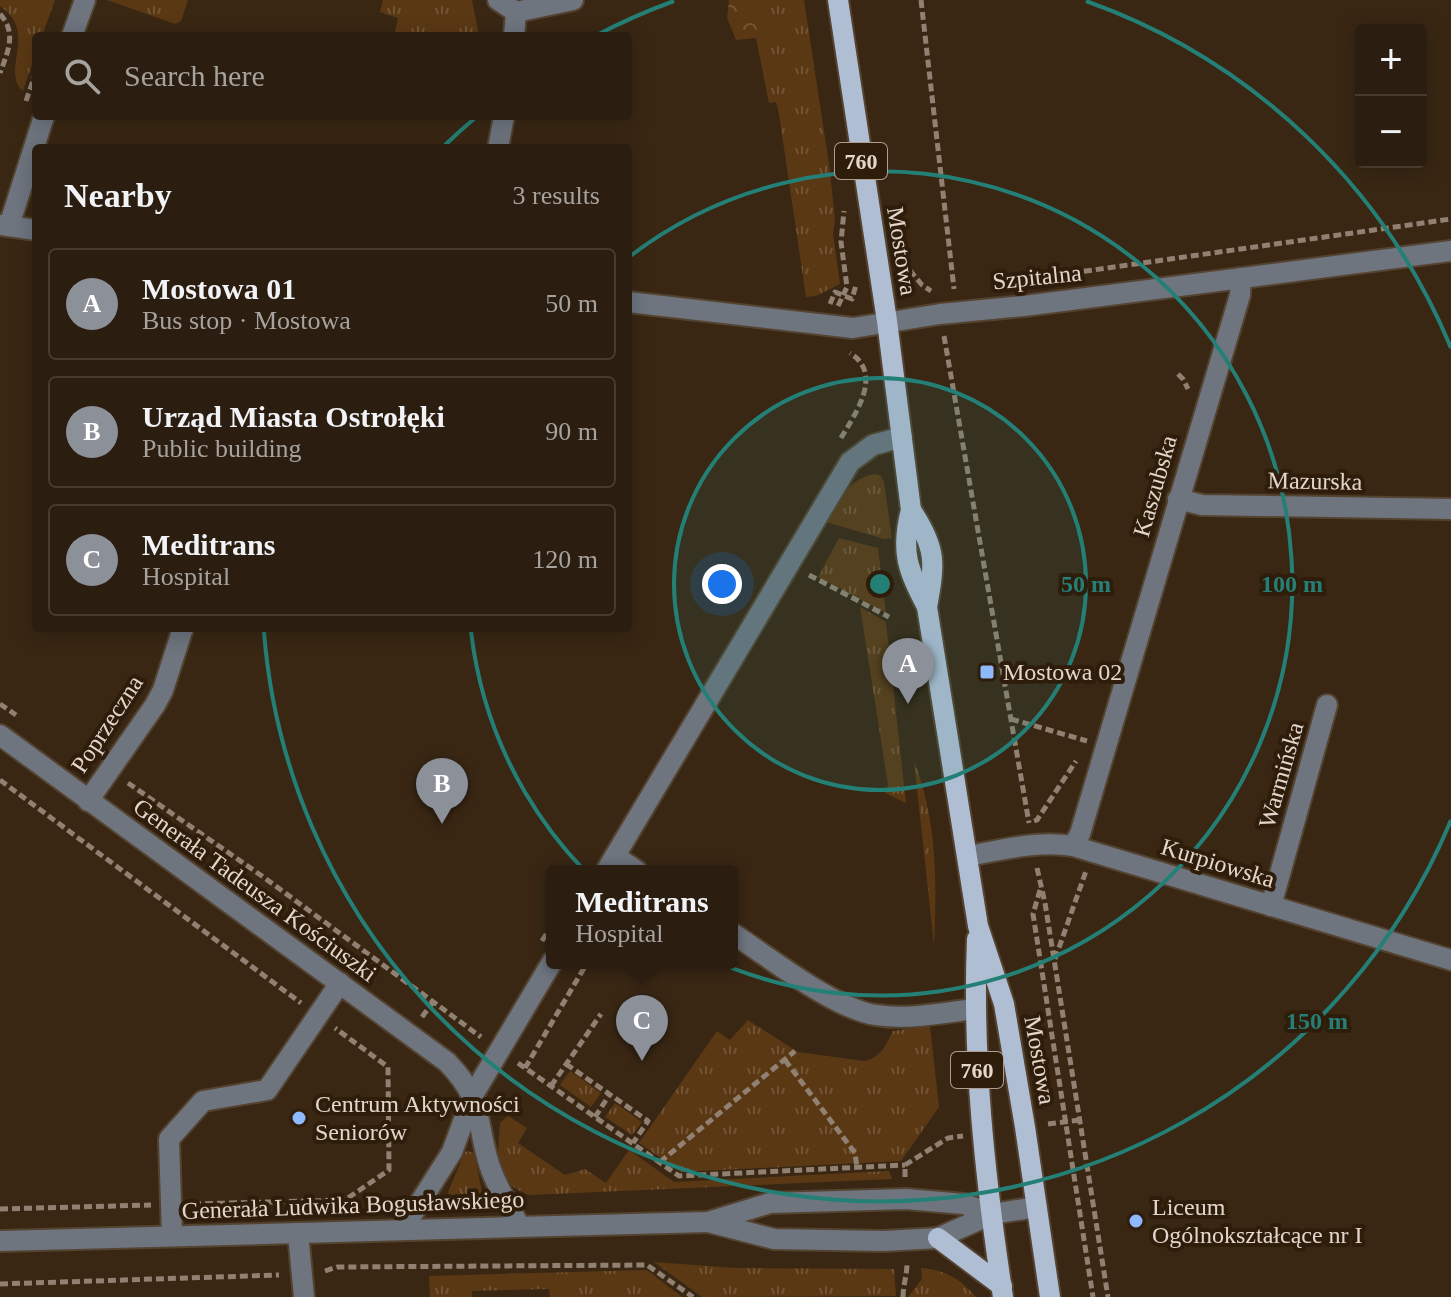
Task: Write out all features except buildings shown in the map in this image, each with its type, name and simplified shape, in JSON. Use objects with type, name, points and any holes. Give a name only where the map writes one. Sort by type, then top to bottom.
[{"type":"main road","name":"Mostowa","points":[[838,0],[887,321],[911,510],[928,535],[934,568],[927,607],[978,926],[1004,1004],[1037,1207]]},
{"type":"main road","name":"Mostowa","points":[[978,926],[974,1009],[982,1134],[992,1214]]},
{"type":"main road","name":"760","points":[[1037,1207],[1050,1297]]},
{"type":"main road","name":"760","points":[[992,1214],[1002,1291]]},
{"type":"main road","points":[[938,1238],[1002,1291]]},
{"type":"street","points":[[73,32],[85,0]]},
{"type":"street","points":[[498,0],[516,12],[573,0]]},
{"type":"street","points":[[514,32],[516,12]]},
{"type":"street","points":[[34,144],[43,120]]},
{"type":"street","points":[[499,144],[503,120]]},
{"type":"street","points":[[32,149],[4,226],[32,230]]},
{"type":"street","name":"Szpitalna","points":[[632,302],[827,319],[853,328],[887,321],[1451,251]]},
{"type":"street","name":"Kaszubska","points":[[1073,846],[1080,834],[1240,295],[1241,278]]},
{"type":"street","points":[[610,864],[850,462],[873,445],[902,437]]},
{"type":"street","name":"Mazurska","points":[[1178,499],[1202,505],[1451,509]]},
{"type":"street","name":"Poprzeczna","points":[[88,801],[155,705],[182,632]]},
{"type":"street","name":"Warmińska","points":[[1271,906],[1327,705]]},
{"type":"street","name":"Generała Tadeusza Kościuszki","points":[[0,735],[447,1062],[473,1095]]},
{"type":"street","name":"Kurpiowska","points":[[967,856],[1032,845],[1058,843],[1073,846],[1451,960]]},
{"type":"street","points":[[738,937],[818,990],[859,1011],[902,1018],[974,1009]]},
{"type":"street","points":[[403,1229],[452,1152],[473,1095],[548,969]]},
{"type":"street","points":[[172,1236],[169,1139],[203,1101],[267,1090],[340,983]]},
{"type":"street","points":[[473,1095],[496,1186],[519,1225]]},
{"type":"street","name":"Generała Ludwika Bogusławskiego","points":[[708,1222],[770,1203],[906,1199],[964,1204],[992,1214]]},
{"type":"street","name":"Generała Ludwika Bogusławskiego","points":[[0,1241],[708,1222],[774,1239],[907,1240],[938,1238],[992,1214],[1037,1207]]},
{"type":"street","points":[[298,1233],[304,1297]]},
{"type":"path","points":[[921,0],[957,290],[946,292]]},
{"type":"path","points":[[0,14],[7,22],[11,43],[0,73]]},
{"type":"path","points":[[827,319],[847,287],[841,242],[845,214],[842,199]]},
{"type":"path","points":[[1064,274],[1451,219]]},
{"type":"path","points":[[843,231],[850,249]]},
{"type":"path","points":[[898,252],[901,261],[922,285],[937,293]]},
{"type":"path","points":[[827,319],[835,292],[852,299],[854,272]]},
{"type":"path","points":[[943,328],[1041,889],[1108,1297]]},
{"type":"path","points":[[833,451],[863,399],[866,375],[858,358],[839,349]]},
{"type":"path","points":[[809,574],[889,617]]},
{"type":"path","points":[[0,704],[27,723]]},
{"type":"path","points":[[1011,719],[1088,742]]},
{"type":"path","points":[[109,771],[262,876],[679,1176],[905,1165],[948,1138],[982,1134]]},
{"type":"path","points":[[0,780],[388,1067],[389,1170],[345,1200],[0,1209]]},
{"type":"path","points":[[1041,889],[1033,914],[1093,1297]]},
{"type":"path","points":[[525,1068],[583,969]]},
{"type":"path","points":[[551,1086],[601,1014]]},
{"type":"path","points":[[660,1162],[795,1051]]},
{"type":"path","points":[[785,1060],[855,1153],[857,1168]]},
{"type":"path","points":[[566,1064],[648,1121],[633,1143]]},
{"type":"path","points":[[595,1117],[610,1094]]},
{"type":"path","points":[[1025,1127],[1080,1120]]},
{"type":"path","points":[[905,1165],[906,1199]]},
{"type":"path","points":[[903,1297],[907,1279],[907,1240]]},
{"type":"path","points":[[324,1285],[323,1273],[330,1268],[647,1265],[693,1297]]},
{"type":"path","points":[[0,1284],[282,1275],[283,1286]]},
{"type":"green space","points":[[0,0],[55,0],[43,32],[32,32],[32,65],[23,91],[15,73],[17,28],[0,6]]},
{"type":"green space","points":[[107,0],[188,0],[181,21],[175,24]]},
{"type":"green space","points":[[383,0],[472,0],[478,32],[395,32],[398,18],[380,12]]},
{"type":"green space","points":[[729,0],[763,0],[763,30],[756,38],[736,40],[727,18]]},
{"type":"green space","points":[[763,0],[804,0],[829,164],[835,219],[833,234],[840,284],[816,296],[806,297],[779,114],[776,102],[769,103],[756,38],[763,30]]},
{"type":"green space","points":[[876,474],[884,482],[892,538],[884,539],[826,522],[851,485]]},
{"type":"green space","points":[[839,538],[878,548],[886,613],[818,577]]},
{"type":"green space","points":[[860,607],[886,622],[906,803],[885,793],[888,785]]},
{"type":"green space","points":[[914,761],[922,783],[934,852],[934,945]]},
{"type":"green space","points":[[748,1020],[798,1052],[864,1061],[879,1054],[893,1031],[930,1026],[939,1107],[901,1161],[681,1172],[639,1143],[717,1031],[730,1040]]},
{"type":"green space","points":[[570,1071],[601,1093],[591,1107],[560,1085]]},
{"type":"green space","points":[[615,1103],[642,1122],[632,1135],[605,1117]]},
{"type":"green space","points":[[508,1116],[527,1128],[518,1143],[565,1175],[585,1169],[606,1183],[629,1150],[674,1182],[889,1171],[892,1179],[529,1195],[509,1182],[500,1166],[500,1123]]},
{"type":"green space","points":[[465,1152],[474,1153],[482,1192],[449,1195]]},
{"type":"green space","points":[[654,1262],[736,1268],[894,1269],[896,1296],[702,1297]]},
{"type":"green space","points":[[921,1268],[952,1276],[976,1297],[908,1297],[922,1279]]},
{"type":"green space","points":[[647,1270],[682,1297],[550,1297],[549,1289],[472,1291],[472,1297],[430,1297],[429,1276]]},
{"type":"place","name":"Mostowa 02","points":[[987,672]]},
{"type":"place","name":"Mostowa 01","points":[[908,704]]},
{"type":"place","name":"Urząd Miasta Ostrołęki","points":[[442,824]]},
{"type":"place","name":"Meditrans","points":[[642,1061]]},
{"type":"place","name":"Centrum Aktywności Seniorów","points":[[299,1118]]},
{"type":"place","name":"Liceum Ogólnokształcące nr I","points":[[1136,1221]]}]
